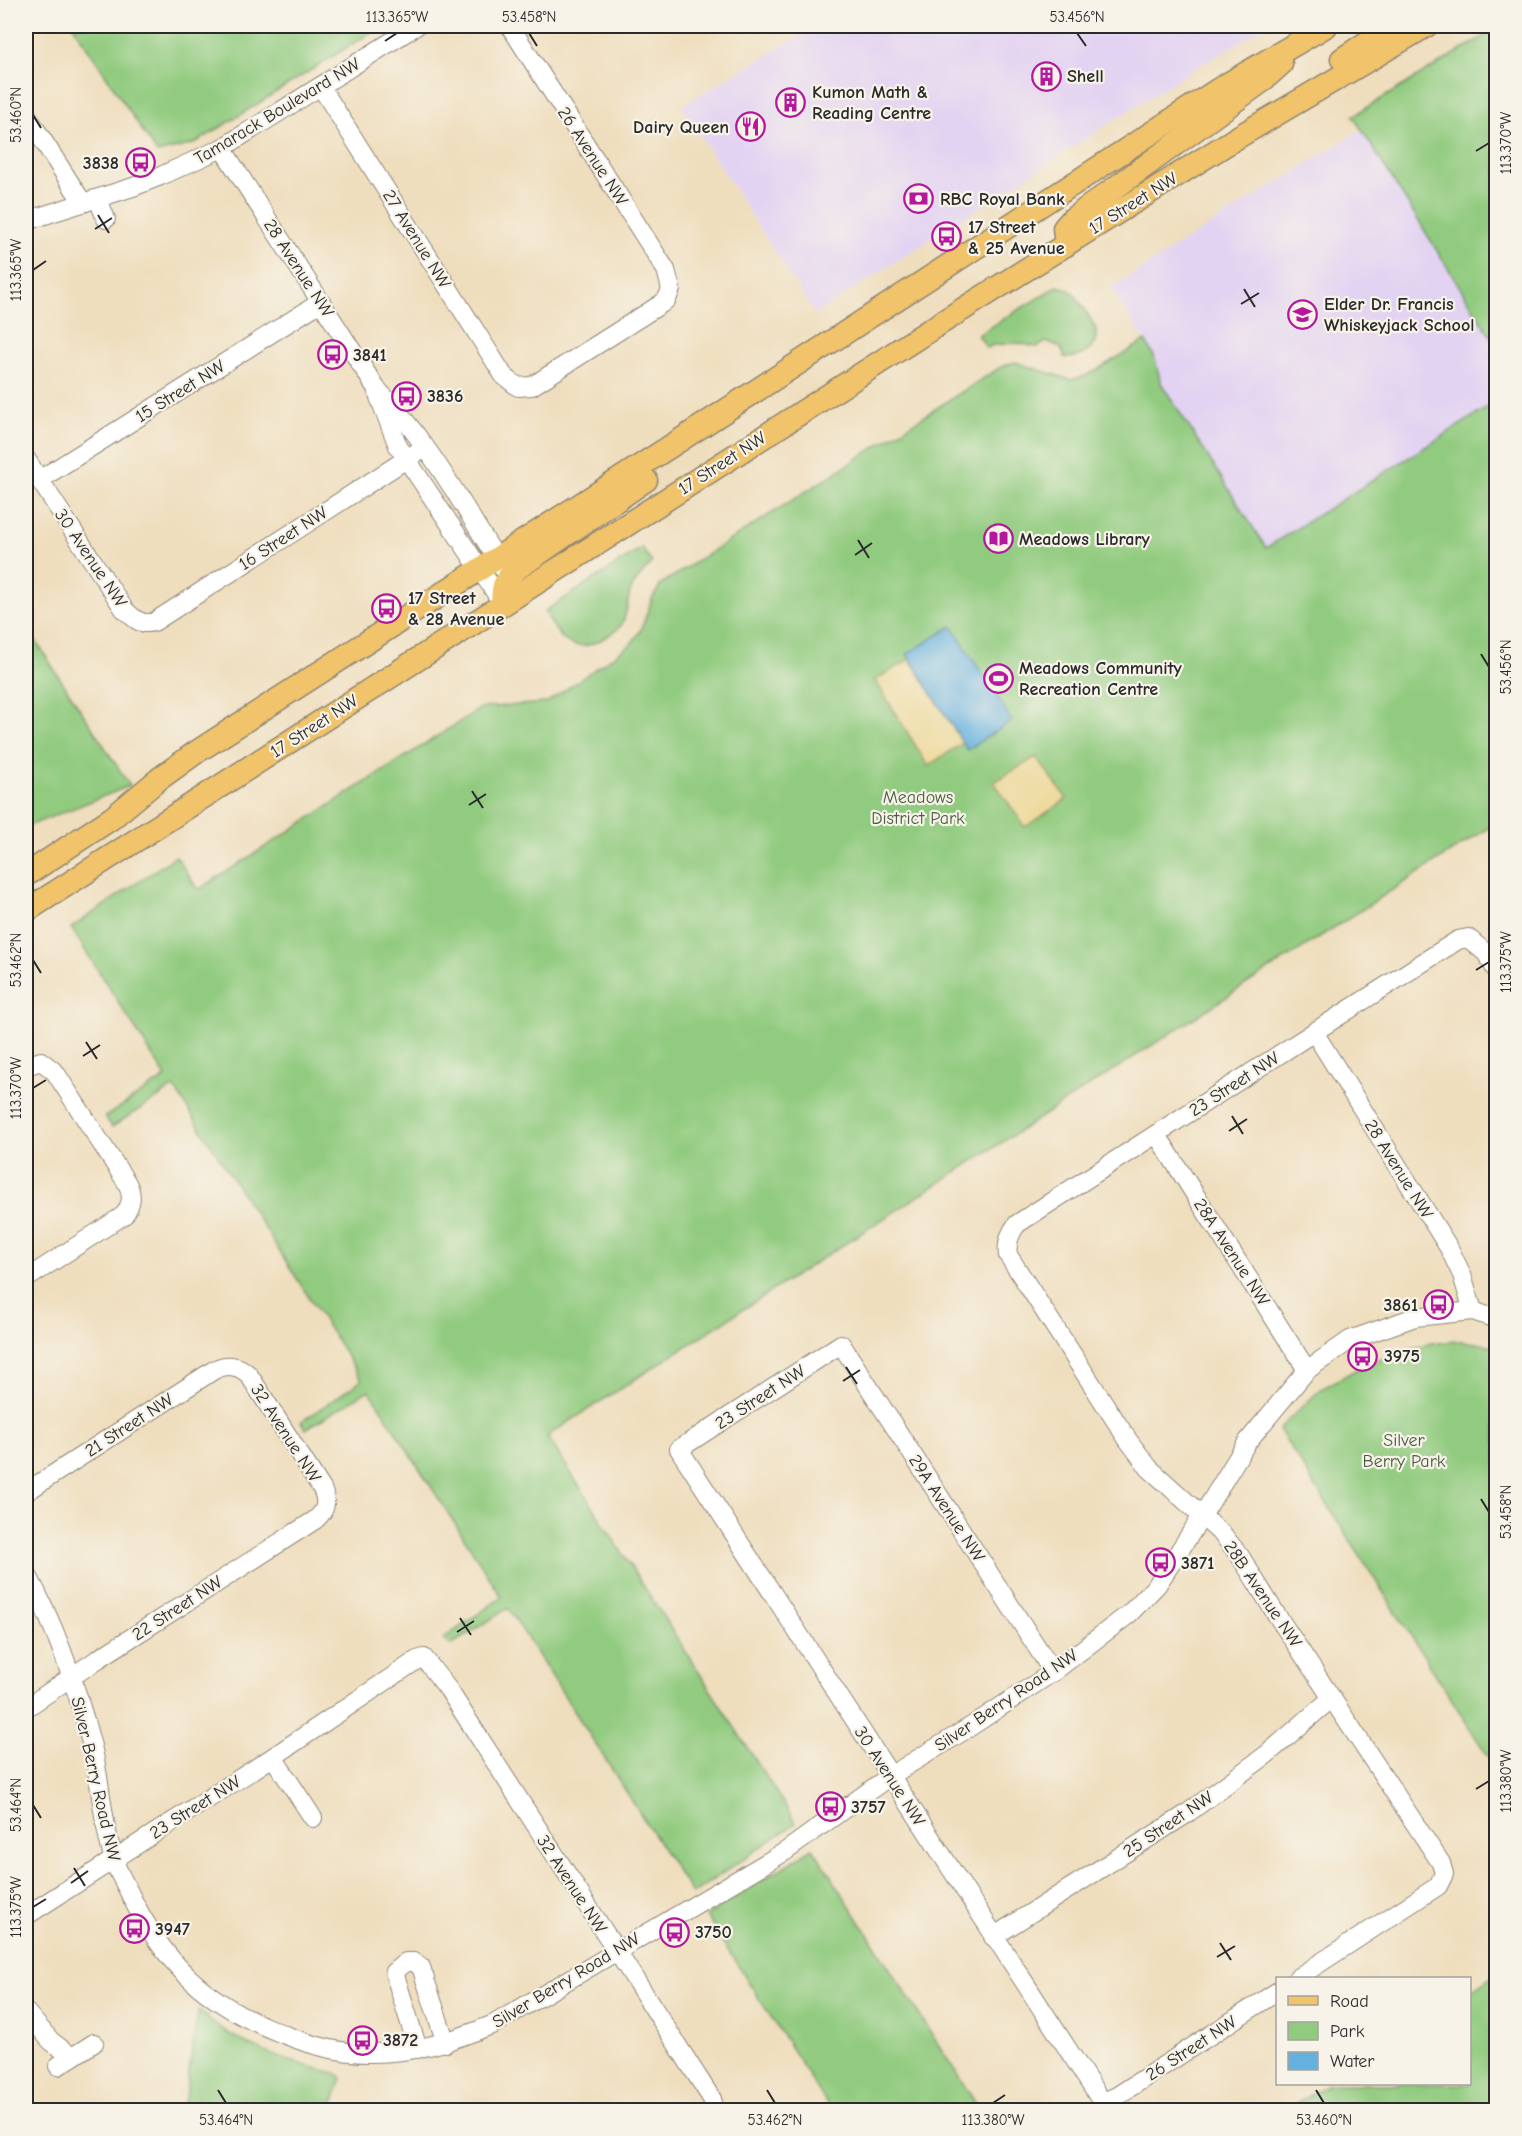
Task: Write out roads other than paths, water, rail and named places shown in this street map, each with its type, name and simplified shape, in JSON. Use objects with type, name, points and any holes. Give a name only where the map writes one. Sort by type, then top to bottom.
[{"type":"main road","points":[[1258,125],[1311,79],[1391,26]]},
{"type":"main road","name":"17 Street NW","points":[[26,875],[107,822],[195,753],[501,580],[1066,245],[1258,125],[1426,26]]},
{"type":"main road","points":[[1066,245],[1063,232],[1072,219],[1260,82],[1319,30]]},
{"type":"main road","name":"17 Street NW","points":[[26,911],[501,580],[705,424],[1219,89],[1319,30]]},
{"type":"street","name":"Tamarack Boulevard NW","points":[[26,221],[163,175],[222,148],[416,26]]},
{"type":"street","name":"26 Avenue NW","points":[[510,26],[666,270],[671,289],[667,299],[538,383],[518,387]]},
{"type":"street","name":"27 Avenue NW","points":[[321,87],[504,376],[518,387]]},
{"type":"street","points":[[26,114],[106,219]]},
{"type":"street","name":"28 Avenue NW","points":[[222,148],[376,388],[399,411],[425,447],[501,580]]},
{"type":"street","name":"15 Street NW","points":[[39,480],[321,302]]},
{"type":"street","name":"28 Avenue NW","points":[[376,388],[406,459],[501,580]]},
{"type":"street","name":"16 Street NW","points":[[140,623],[154,622],[425,447]]},
{"type":"street","name":"30 Avenue NW","points":[[26,459],[124,609],[140,623]]},
{"type":"street","name":"23 Street NW","points":[[1009,1239],[1017,1224],[1458,940],[1468,938],[1485,953],[1497,970]]},
{"type":"street","name":"28 Avenue NW","points":[[1314,1032],[1449,1248],[1462,1275],[1473,1311]]},
{"type":"street","points":[[26,1279],[119,1219],[131,1202],[129,1188],[121,1174],[55,1072],[33,1064]]},
{"type":"street","name":"28A Avenue NW","points":[[1157,1135],[1306,1370]]},
{"type":"street","name":"28B Avenue NW","points":[[1009,1239],[1008,1255],[1128,1440],[1149,1468],[1223,1535],[1240,1556],[1441,1863],[1444,1874],[1438,1886],[1299,1977]]},
{"type":"street","name":"Silver Berry Road NW","points":[[26,1572],[56,1634],[72,1678],[92,1747],[113,1858],[134,1903],[163,1949],[193,1983],[228,2009],[264,2027],[308,2044],[365,2054],[418,2049],[446,2043],[495,2024],[529,2006],[616,1951],[786,1851],[890,1776],[1053,1672],[1129,1614],[1157,1585],[1248,1442],[1306,1370],[1350,1340],[1415,1317],[1473,1311],[1497,1319]]},
{"type":"street","name":"23 Street NW","points":[[679,1449],[841,1344]]},
{"type":"street","name":"29A Avenue NW","points":[[841,1344],[1053,1672]]},
{"type":"street","name":"21 Street NW","points":[[26,1492],[214,1370],[224,1366],[235,1366]]},
{"type":"street","name":"32 Avenue NW","points":[[235,1366],[249,1375],[311,1470],[326,1496],[325,1507]]},
{"type":"street","name":"30 Avenue NW","points":[[679,1449],[1102,2102]]},
{"type":"street","name":"22 Street NW","points":[[26,1708],[315,1520],[325,1507]]},
{"type":"street","name":"23 Street NW","points":[[26,1916],[273,1757],[413,1662],[421,1658],[426,1659]]},
{"type":"street","name":"32 Avenue NW","points":[[426,1659],[448,1689],[712,2099],[715,2110]]},
{"type":"street","name":"25 Street NW","points":[[993,1937],[1185,1815],[1266,1755],[1332,1698]]},
{"type":"street","points":[[273,1757],[313,1818]]},
{"type":"street","points":[[418,2049],[394,1972],[406,1962],[414,1962],[422,1967],[446,2043]]},
{"type":"street","name":"26 Street NW","points":[[1102,2102],[1117,2096],[1276,1992]]},
{"type":"street","points":[[26,2012],[51,2041],[65,2062],[94,2043]]},
{"type":"water","points":[[952,626],[1012,721],[967,750],[907,654]]},
{"type":"place","name":"Shell","points":[[1046,76]]},
{"type":"place","name":"Kumon Math & Reading Centre","points":[[791,102]]},
{"type":"place","name":"Dairy Queen","points":[[750,127]]},
{"type":"place","name":"3838","points":[[140,163]]},
{"type":"place","name":"RBC Royal Bank","points":[[919,199]]},
{"type":"place","name":"17 Street & 25 Avenue","points":[[947,237]]},
{"type":"place","name":"Elder Dr. Francis Whiskeyjack School","points":[[1303,314]]},
{"type":"place","name":"3841","points":[[332,355]]},
{"type":"place","name":"3836","points":[[406,396]]},
{"type":"place","name":"Meadows Library","points":[[998,539]]},
{"type":"place","name":"17 Street & 28 Avenue","points":[[387,608]]},
{"type":"place","name":"Meadows Community Recreation Centre","points":[[998,678]]},
{"type":"place","name":"3861","points":[[1439,1305]]},
{"type":"place","name":"3975","points":[[1363,1356]]},
{"type":"place","name":"3871","points":[[1160,1563]]},
{"type":"place","name":"3757","points":[[830,1807]]},
{"type":"place","name":"3947","points":[[134,1929]]},
{"type":"place","name":"3750","points":[[674,1932]]},
{"type":"place","name":"3872","points":[[362,2040]]},
{"type":"park label","name":"Meadows District Park","points":[[918,807]]},
{"type":"park label","name":"Silver Berry Park","points":[[1404,1450]]}]
